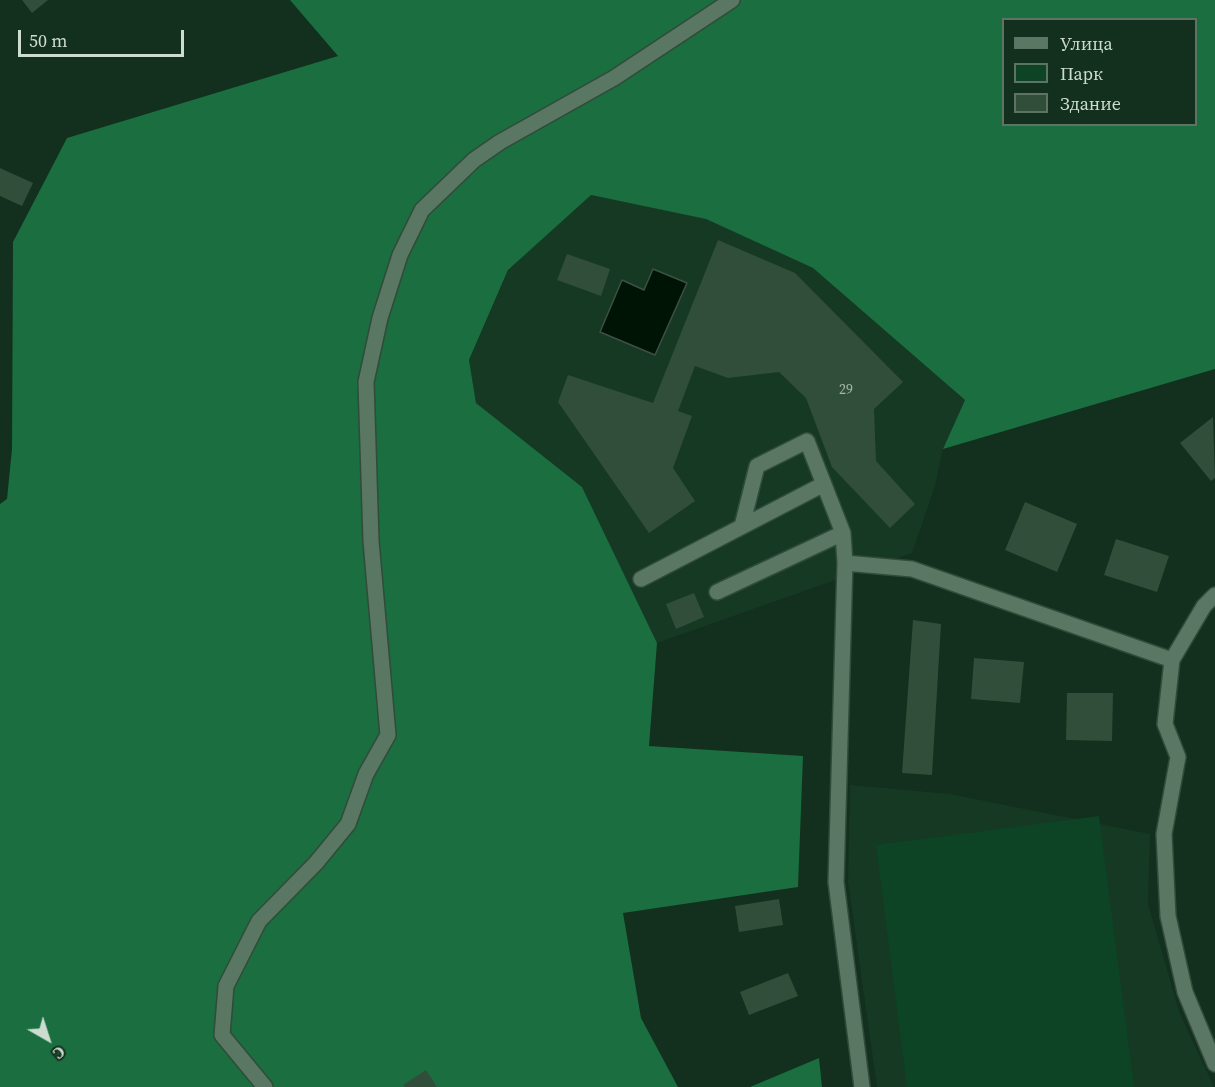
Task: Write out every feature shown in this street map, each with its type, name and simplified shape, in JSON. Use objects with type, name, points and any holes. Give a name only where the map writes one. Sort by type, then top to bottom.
[{"type":"lane","points":[[265,1087],[222,1035],[226,986],[259,921],[316,863],[348,824],[366,774],[388,735],[371,541],[366,382],[380,318],[400,255],[422,210],[474,160],[500,142],[614,78],[732,0]]},
{"type":"lane","points":[[742,526],[757,466],[807,441],[843,533],[845,563],[836,882],[862,1087]]},
{"type":"lane","points":[[641,579],[824,484]]},
{"type":"lane","points":[[717,592],[843,533]]},
{"type":"lane","points":[[845,563],[912,568],[1172,660]]},
{"type":"lane","points":[[1215,595],[1204,606],[1172,660],[1165,724],[1178,757],[1164,834],[1168,916],[1185,992],[1215,1064]]},
{"type":"shaded area","points":[[590,195],[704,218],[813,268],[965,400],[943,449],[935,486],[912,553],[657,643],[582,487],[476,403],[469,361],[509,269]]},
{"type":"shaded area","points":[[653,269],[687,283],[655,355],[600,332],[622,280],[644,290]]},
{"type":"shaded area","points":[[850,785],[950,794],[1150,834],[1148,904],[1180,1014],[1214,1087],[877,1087],[848,882]]},
{"type":"green space","points":[[290,0],[1215,0],[1215,369],[943,449],[965,400],[813,268],[706,219],[591,195],[508,270],[469,360],[476,403],[582,487],[657,643],[649,746],[803,756],[798,887],[623,913],[641,1018],[678,1087],[0,1087],[0,504],[7,499],[12,449],[13,242],[67,138],[338,56]]},
{"type":"green space","points":[[1099,816],[1134,1087],[907,1087],[876,845]]},
{"type":"green space","points":[[819,1058],[822,1087],[750,1087]]},
{"type":"building","points":[[22,0],[48,0],[32,13]]},
{"type":"building","points":[[0,168],[33,183],[22,206],[0,196]]},
{"type":"building","points":[[718,240],[795,273],[903,382],[874,409],[876,461],[915,504],[890,528],[832,467],[806,398],[779,372],[728,378],[695,366],[678,411],[692,416],[673,468],[695,501],[649,533],[558,402],[568,375],[653,403]]},
{"type":"building","points":[[567,254],[610,269],[601,296],[557,280]]},
{"type":"building","points":[[1213,417],[1215,478],[1211,481],[1180,443]]},
{"type":"building","points":[[1025,502],[1077,524],[1057,572],[1005,550]]},
{"type":"building","points":[[1116,539],[1169,556],[1157,592],[1104,575]]},
{"type":"building","points":[[694,593],[704,617],[676,629],[666,604]]},
{"type":"building","points":[[913,620],[941,624],[932,775],[902,773]]},
{"type":"building","points":[[974,658],[1024,662],[1020,703],[971,699]]},
{"type":"building","points":[[1067,693],[1113,693],[1112,741],[1066,740]]},
{"type":"building","points":[[779,899],[783,925],[739,932],[735,906]]},
{"type":"building","points":[[788,973],[798,996],[749,1015],[740,992]]},
{"type":"building","points":[[426,1070],[437,1087],[405,1087],[403,1085]]}]
